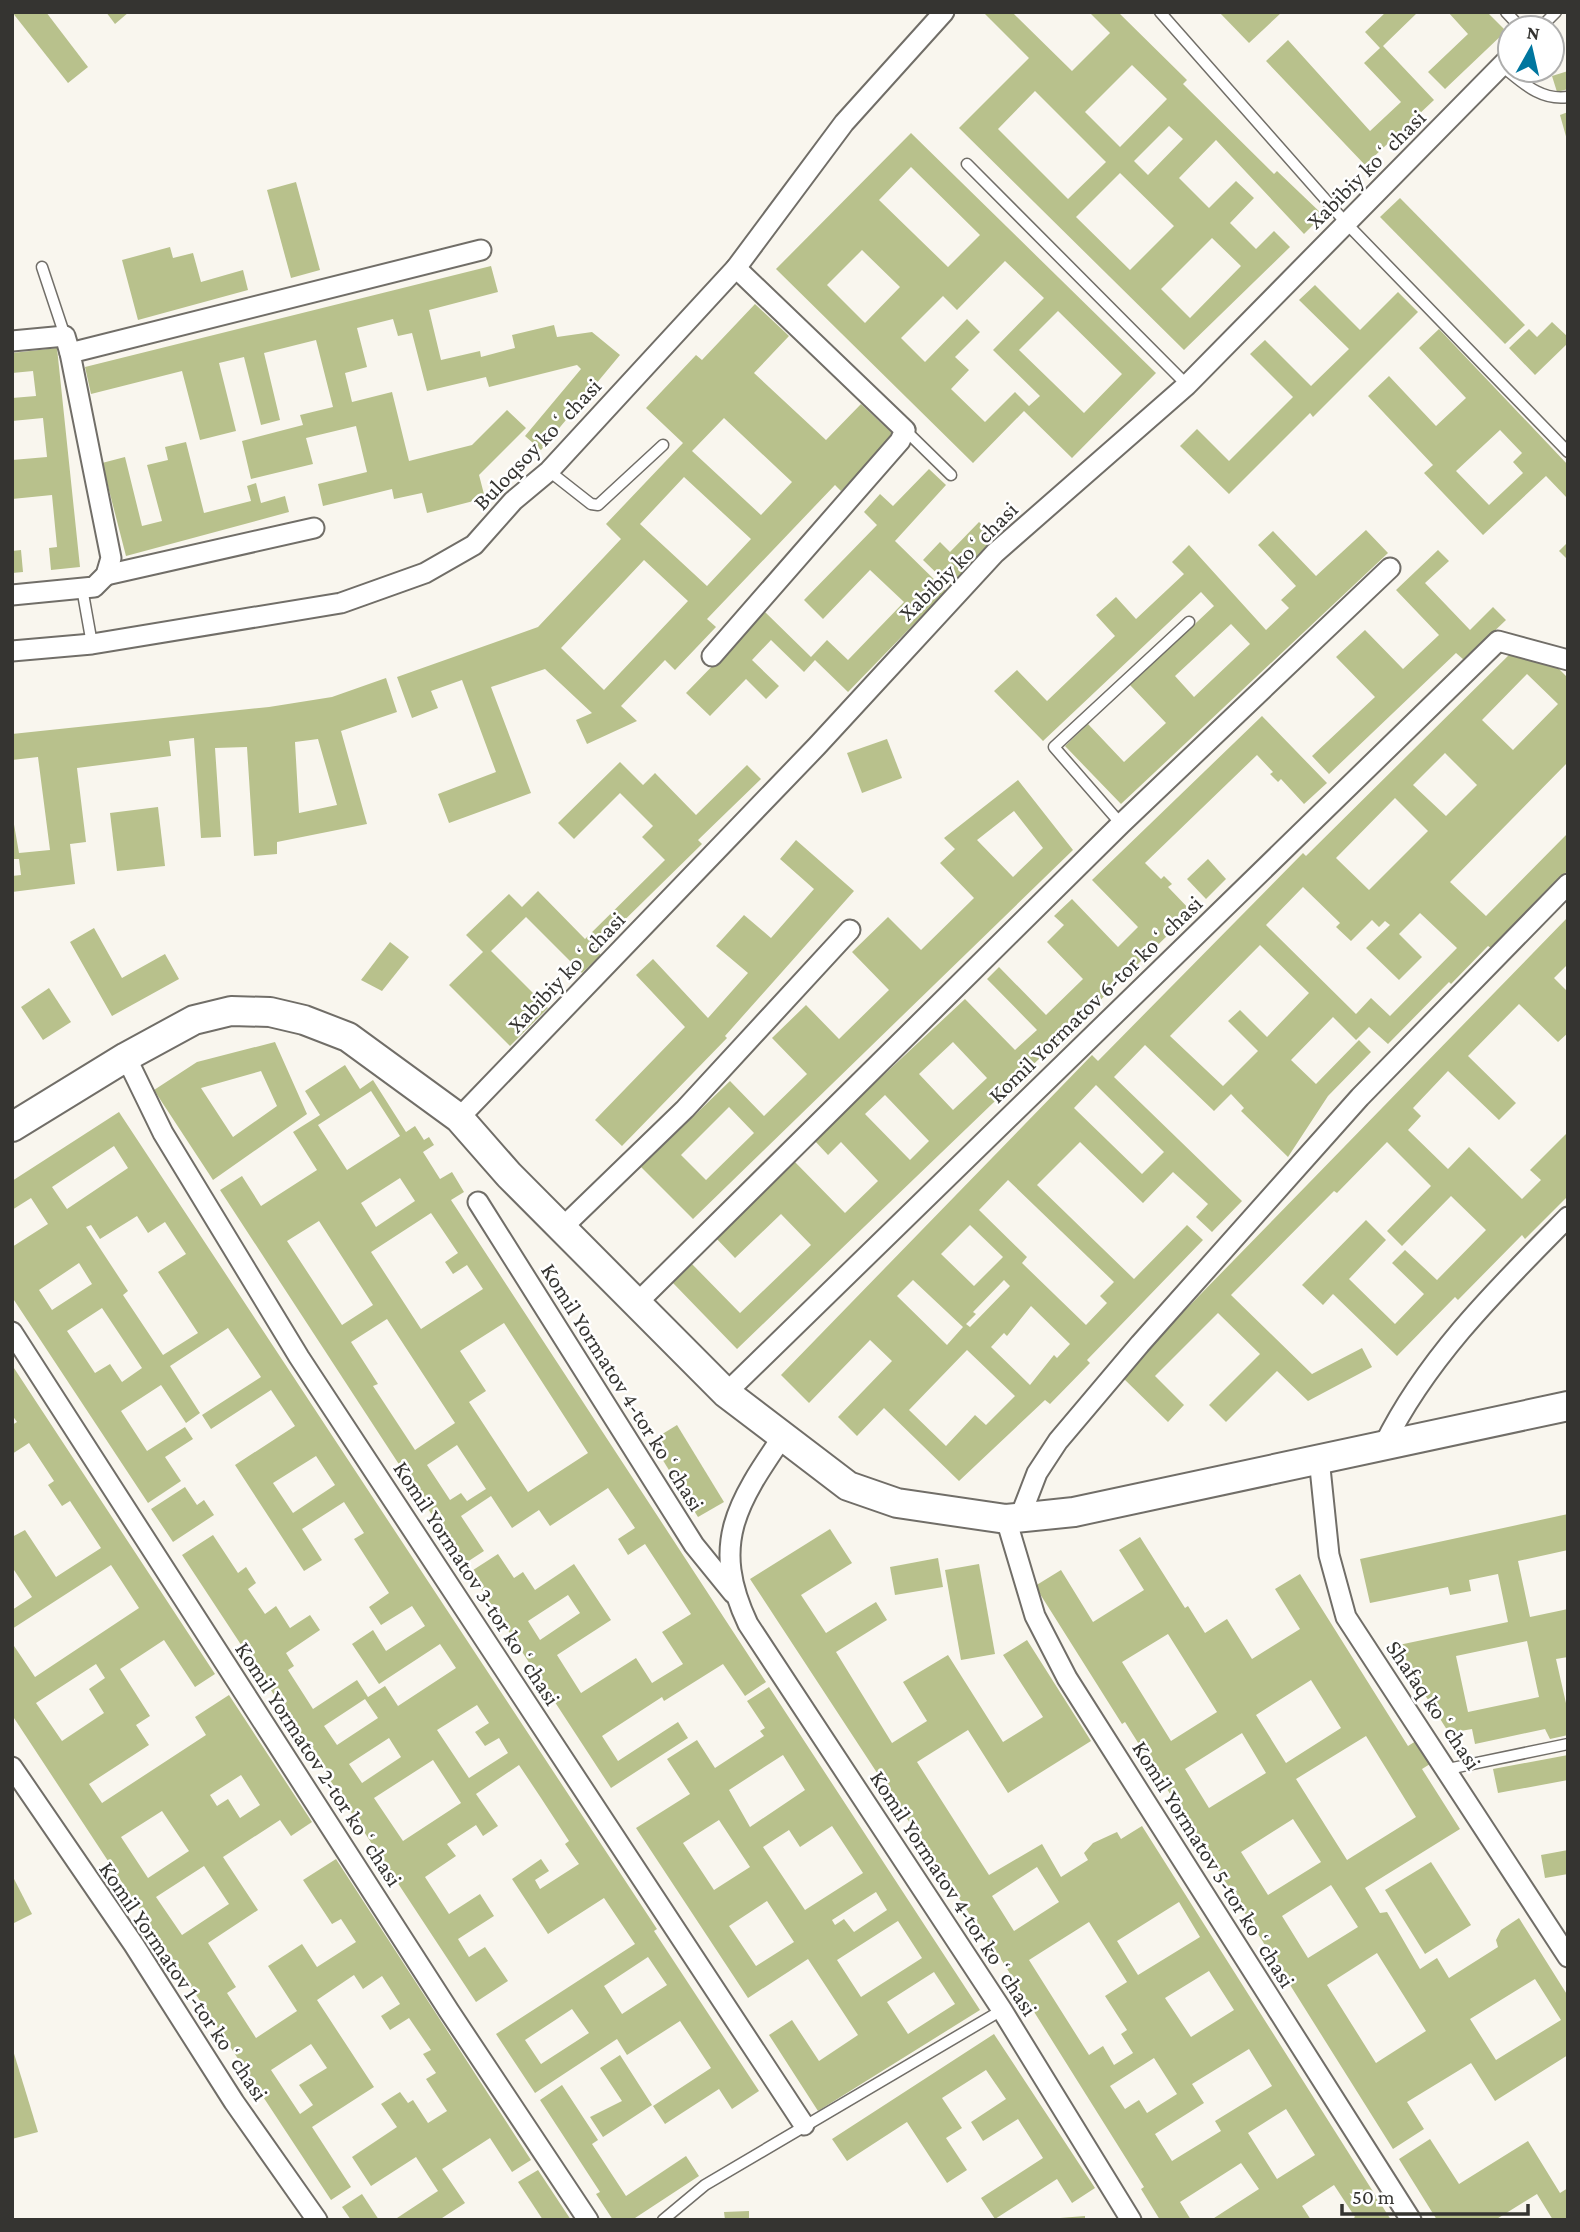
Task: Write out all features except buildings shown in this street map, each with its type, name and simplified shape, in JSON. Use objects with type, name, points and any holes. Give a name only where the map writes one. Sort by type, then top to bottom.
[{"type":"street","name":"Buloqsoy koʻchasi","points":[[12,651],[92,643],[341,603],[425,573],[474,545],[513,501],[549,471],[736,268],[844,123],[944,12]]},
{"type":"street","name":"Xabibiy koʻchasi","points":[[459,1118],[817,746],[995,552],[1187,385],[1496,72]]},
{"type":"street","points":[[12,341],[67,345],[481,250]]},
{"type":"street","points":[[712,656],[900,441],[905,430],[736,268]]},
{"type":"street","points":[[12,595],[94,587],[106,575],[111,558],[67,345]]},
{"type":"street","points":[[106,575],[314,528]]},
{"type":"street","points":[[638,1302],[1121,824],[1390,568]]},
{"type":"street","name":"Komil Yormatov 6-tor koʻchasi","points":[[726,1393],[1498,641],[1568,660]]},
{"type":"street","points":[[1013,1518],[1058,1441],[1140,1343],[1360,1097],[1568,884]]},
{"type":"street","points":[[564,1226],[685,1109],[850,930]]},
{"type":"street","points":[[12,1128],[126,1057],[194,1020],[231,1012],[270,1012],[304,1020],[348,1037],[459,1118],[509,1175],[564,1226],[726,1393],[848,1486],[897,1503],[1013,1518],[1074,1512],[1568,1406]]},
{"type":"street","name":"Komil Yormatov 3-tor koʻchasi","points":[[126,1057],[163,1133],[299,1357],[804,2125]]},
{"type":"street","name":"Komil Yormatov 4-tor koʻchasi","points":[[478,1202],[694,1545],[734,1594],[748,1624],[1002,2010],[1131,2220]]},
{"type":"street","points":[[1384,1445],[1404,1404],[1426,1372],[1568,1217]]},
{"type":"street","name":"Komil Yormatov 2-tor koʻchasi","points":[[12,1332],[449,2011],[588,2220]]},
{"type":"street","name":"Komil Yormatov 4-tor koʻchasi","points":[[734,1594],[730,1561],[733,1523],[746,1494],[783,1436]]},
{"type":"street","name":"Shafaq koʻchasi","points":[[1319,1458],[1329,1555],[1346,1618],[1448,1769],[1568,1957]]},
{"type":"street","name":"Komil Yormatov 5-tor koʻchasi","points":[[1013,1518],[1035,1616],[1067,1678],[1411,2220]]},
{"type":"street","name":"Komil Yormatov 1-tor koʻchasi","points":[[12,1767],[134,1945],[234,2102],[317,2220]]},
{"type":"lane","points":[[1160,12],[1347,224],[1568,452]]},
{"type":"lane","points":[[1526,84],[1530,89],[1554,99],[1568,97]]},
{"type":"lane","points":[[967,164],[1187,385]]},
{"type":"lane","points":[[42,267],[67,345]]},
{"type":"lane","points":[[905,430],[951,475]]},
{"type":"lane","points":[[549,471],[591,504],[598,505],[663,445]]},
{"type":"lane","points":[[82,588],[92,643]]},
{"type":"lane","points":[[1121,824],[1054,747],[1189,622]]},
{"type":"lane","points":[[1448,1769],[1568,1744]]},
{"type":"lane","points":[[663,2220],[705,2185],[1002,2010]]}]
